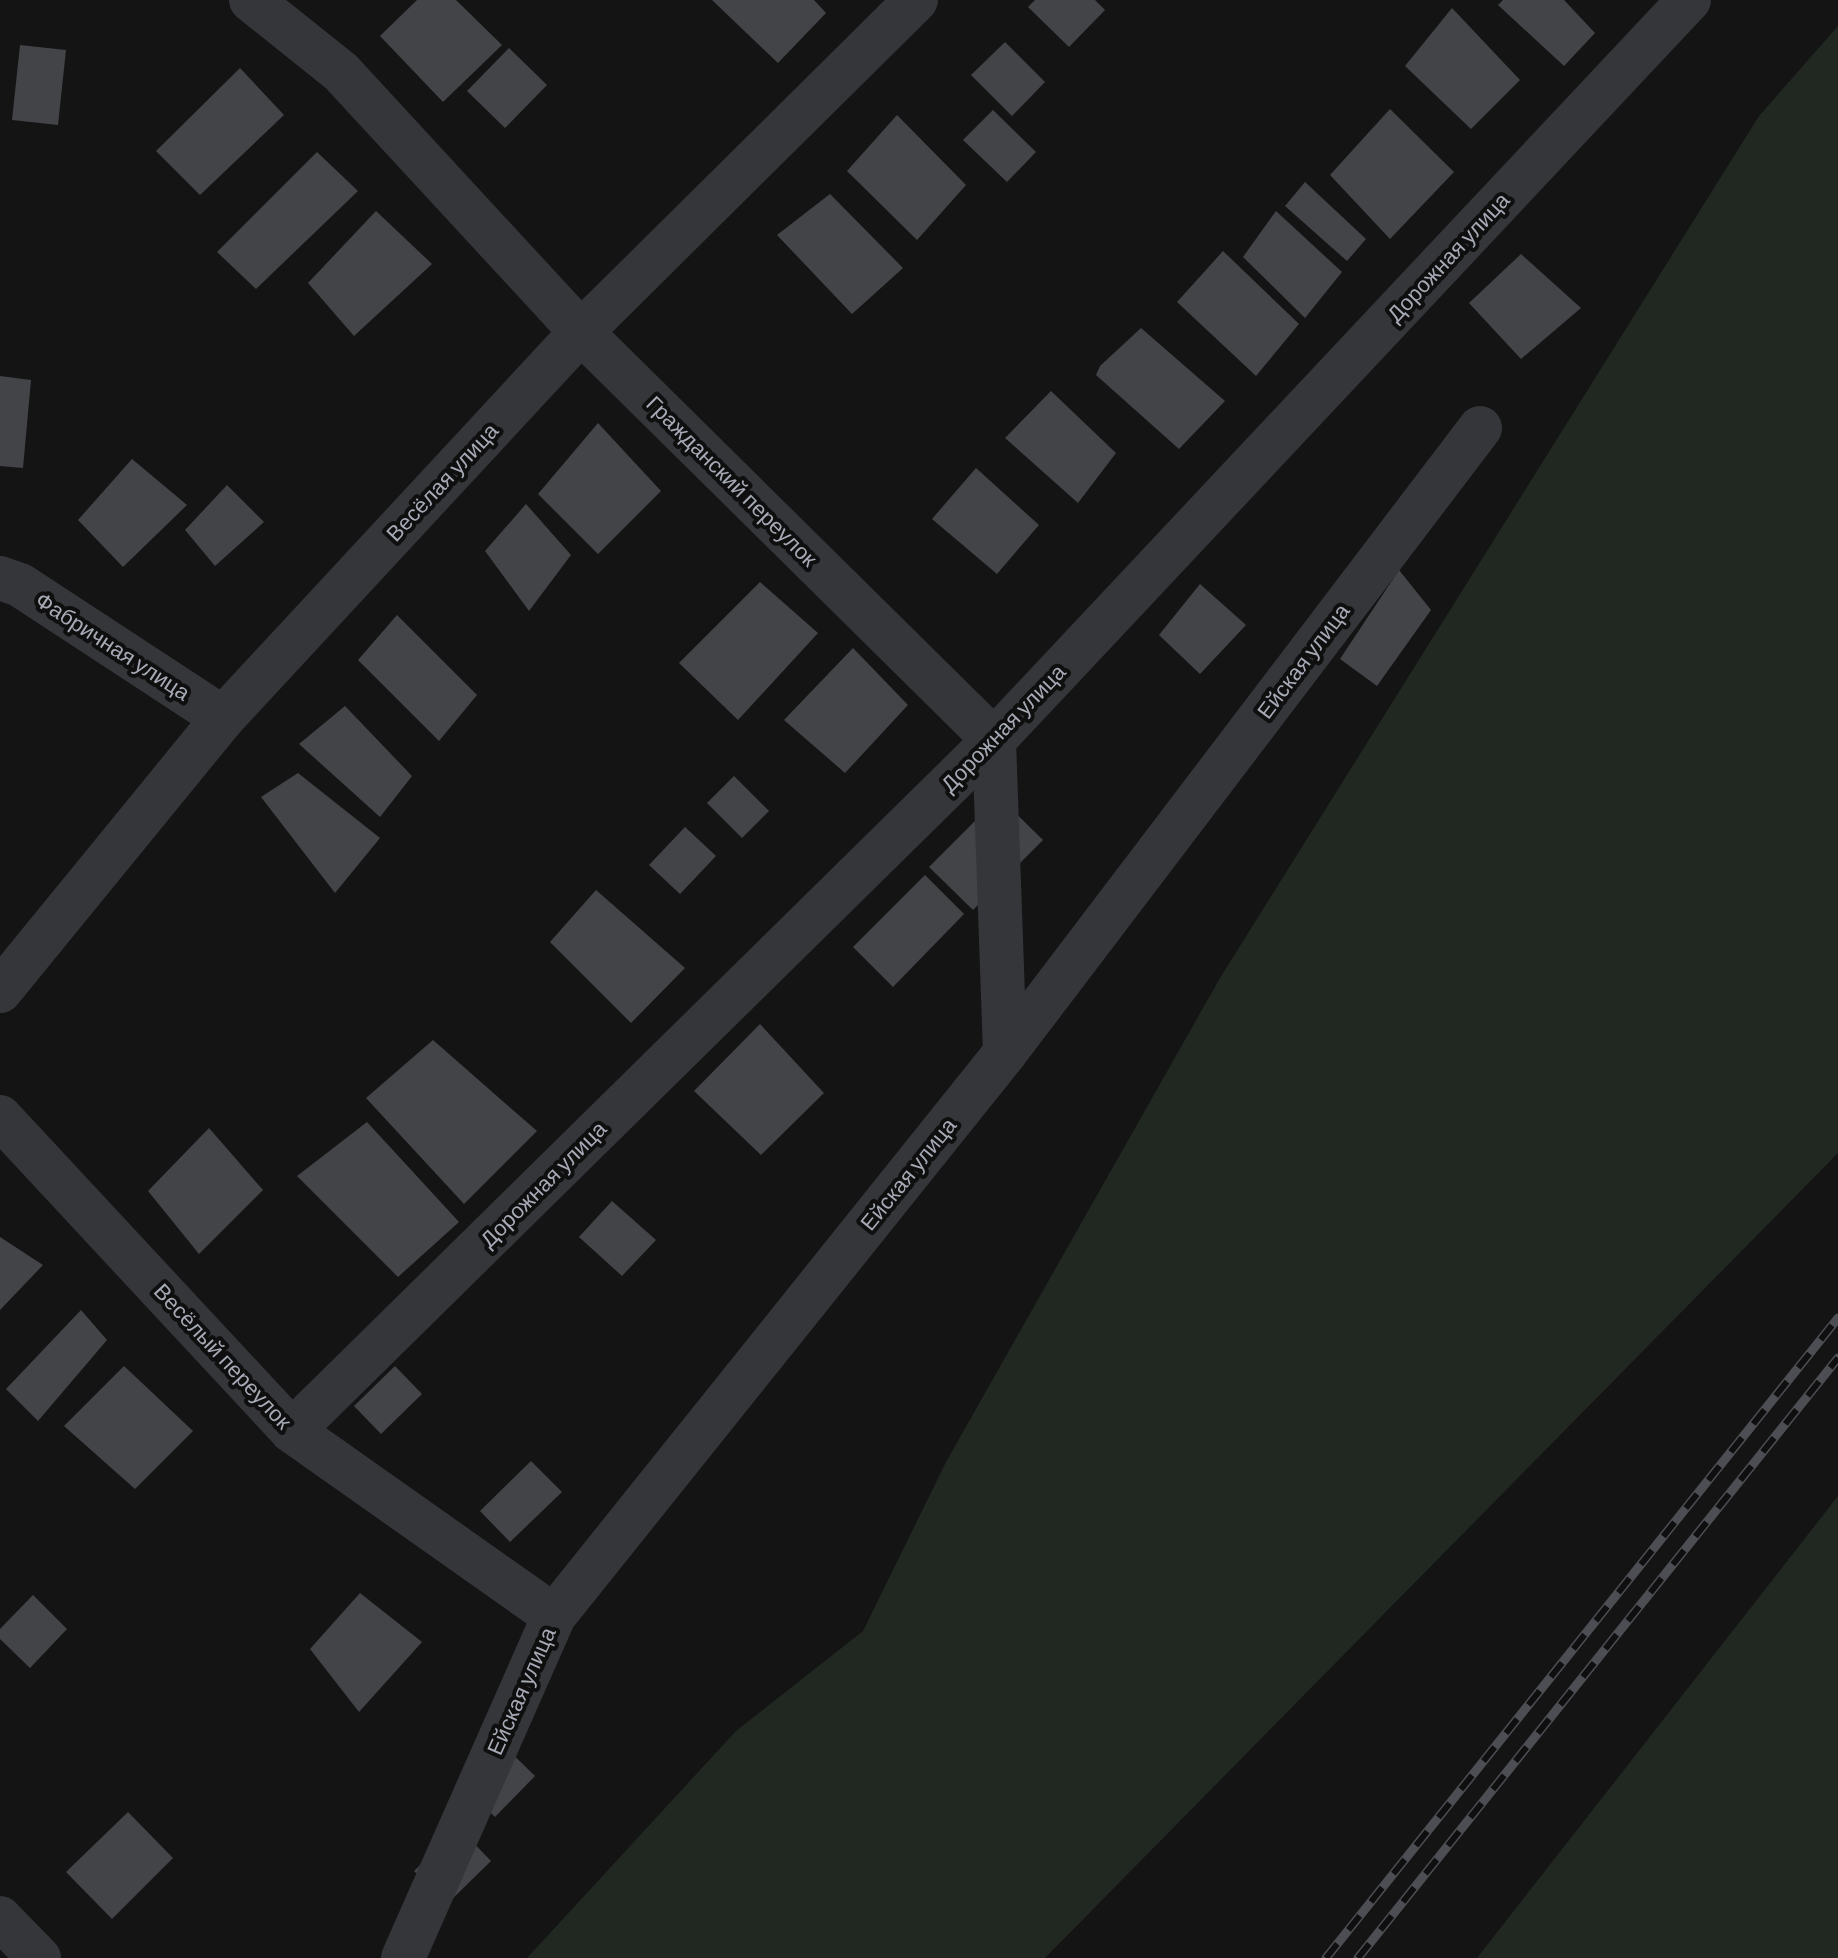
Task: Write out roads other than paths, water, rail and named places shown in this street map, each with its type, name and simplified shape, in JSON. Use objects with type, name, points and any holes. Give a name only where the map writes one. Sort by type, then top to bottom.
[{"type":"street","name":"Гражданский переулок","points":[[251,0],[341,72],[581,332],[994,740]]},
{"type":"street","name":"Весёлая улица","points":[[0,991],[223,718],[581,332],[916,0]]},
{"type":"street","name":"Дорожная улица","points":[[292,1431],[994,740],[1689,0]]},
{"type":"street","name":"Ейская улица","points":[[403,1958],[554,1616],[1005,1053],[1480,428]]},
{"type":"street","name":"Фабричная улица","points":[[0,578],[20,585],[223,718]]},
{"type":"street","points":[[994,740],[1005,1053]]},
{"type":"street","name":"Весёлый переулок","points":[[0,1117],[292,1431],[554,1616]]},
{"type":"street","points":[[0,1918],[39,1958]]},
{"type":"railway","points":[[1326,1958],[1838,1318]]},
{"type":"railway","points":[[1358,1958],[1838,1358]]}]
